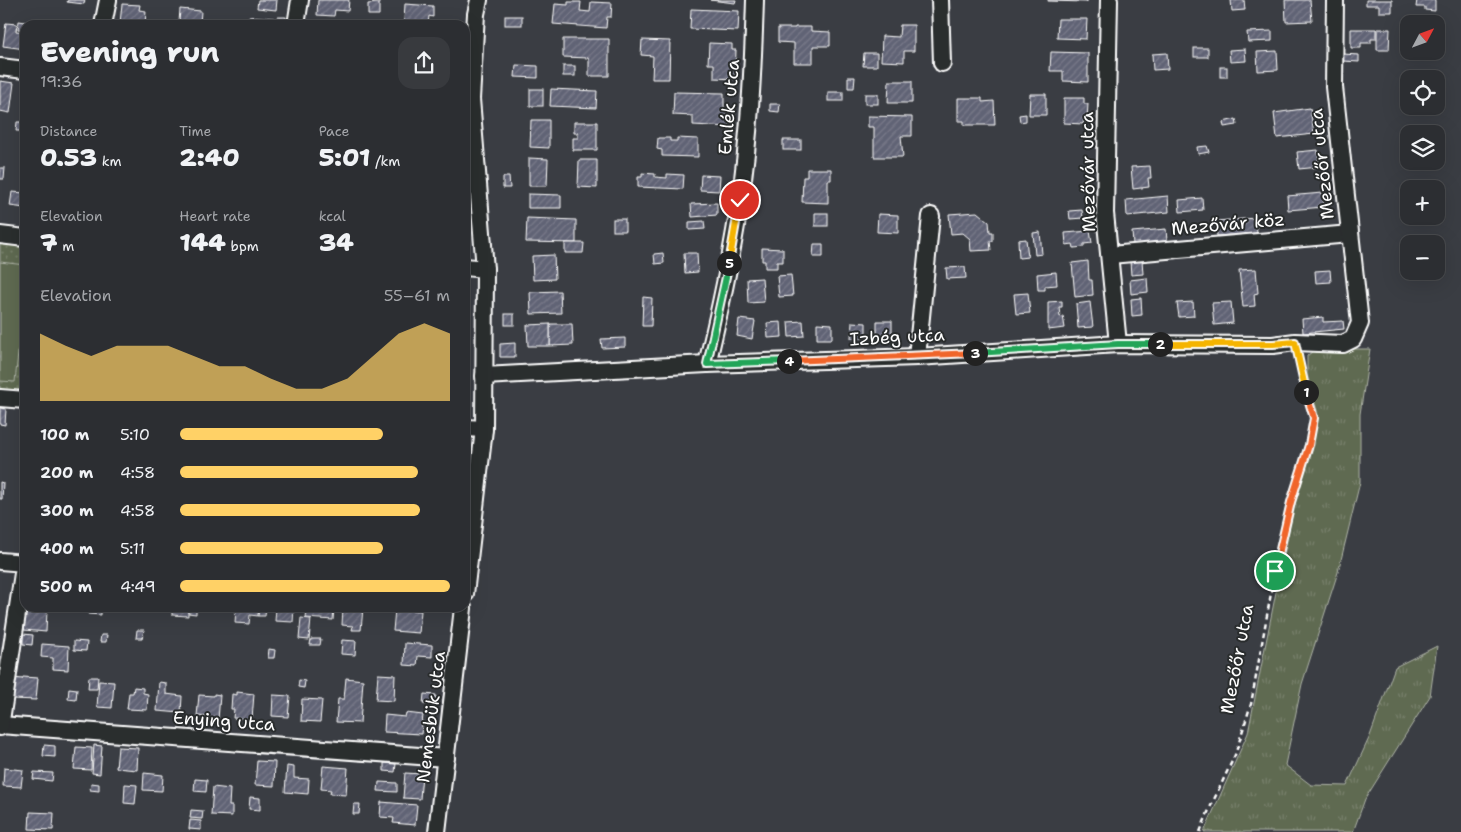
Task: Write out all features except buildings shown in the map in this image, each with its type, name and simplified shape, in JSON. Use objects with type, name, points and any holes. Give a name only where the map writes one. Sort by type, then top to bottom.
[{"type":"street","points":[[104,20],[108,0]]},
{"type":"street","points":[[297,20],[300,0]]},
{"type":"street","points":[[470,551],[484,429],[486,269],[471,99],[476,14],[479,0]]},
{"type":"street","name":"Emlék utca","points":[[707,364],[740,200],[750,114],[755,0]]},
{"type":"street","points":[[940,0],[942,63]]},
{"type":"street","name":"Mezővár utca","points":[[1109,0],[1106,213],[1118,344]]},
{"type":"street","name":"Mezőőr utca","points":[[1335,0],[1334,87],[1360,323]]},
{"type":"street","points":[[0,67],[20,69]]},
{"type":"street","points":[[917,356],[931,216]]},
{"type":"street","name":"Mezővár köz","points":[[1110,255],[1350,234]]},
{"type":"street","points":[[0,235],[20,237]]},
{"type":"street","points":[[470,267],[486,269]]},
{"type":"street","name":"Izbég utca","points":[[484,376],[707,364],[917,356],[1118,344],[1273,344],[1295,342],[1343,344],[1353,339],[1360,323]]},
{"type":"street","points":[[0,398],[20,400]]},
{"type":"street","points":[[470,428],[484,429]]},
{"type":"street","points":[[0,561],[20,562]]},
{"type":"street","points":[[0,726],[20,595]]},
{"type":"street","name":"Nemesbük utca","points":[[437,832],[463,612]]},
{"type":"street","name":"Enying utca","points":[[0,726],[446,758]]},
{"type":"path","name":"Mezőőr utca","points":[[1200,832],[1235,755],[1251,704],[1275,571],[1291,502],[1309,445],[1314,418],[1295,342]]},
{"type":"green space","points":[[0,235],[20,237],[20,400],[0,398]]},
{"type":"green space","points":[[0,262],[20,264],[20,334],[15,382],[0,381]]},
{"type":"green space","points":[[1370,349],[1360,414],[1360,482],[1338,572],[1302,684],[1285,765],[1311,785],[1347,786],[1370,736],[1395,667],[1437,646],[1430,696],[1365,799],[1353,832],[1204,832],[1248,733],[1295,502],[1312,451],[1317,411],[1307,375],[1307,356],[1313,351]]},
{"type":"route","points":[[740,200],[715,332],[707,364],[917,356],[1118,344],[1273,344],[1295,342],[1314,418],[1309,445],[1291,502],[1275,571]]}]
